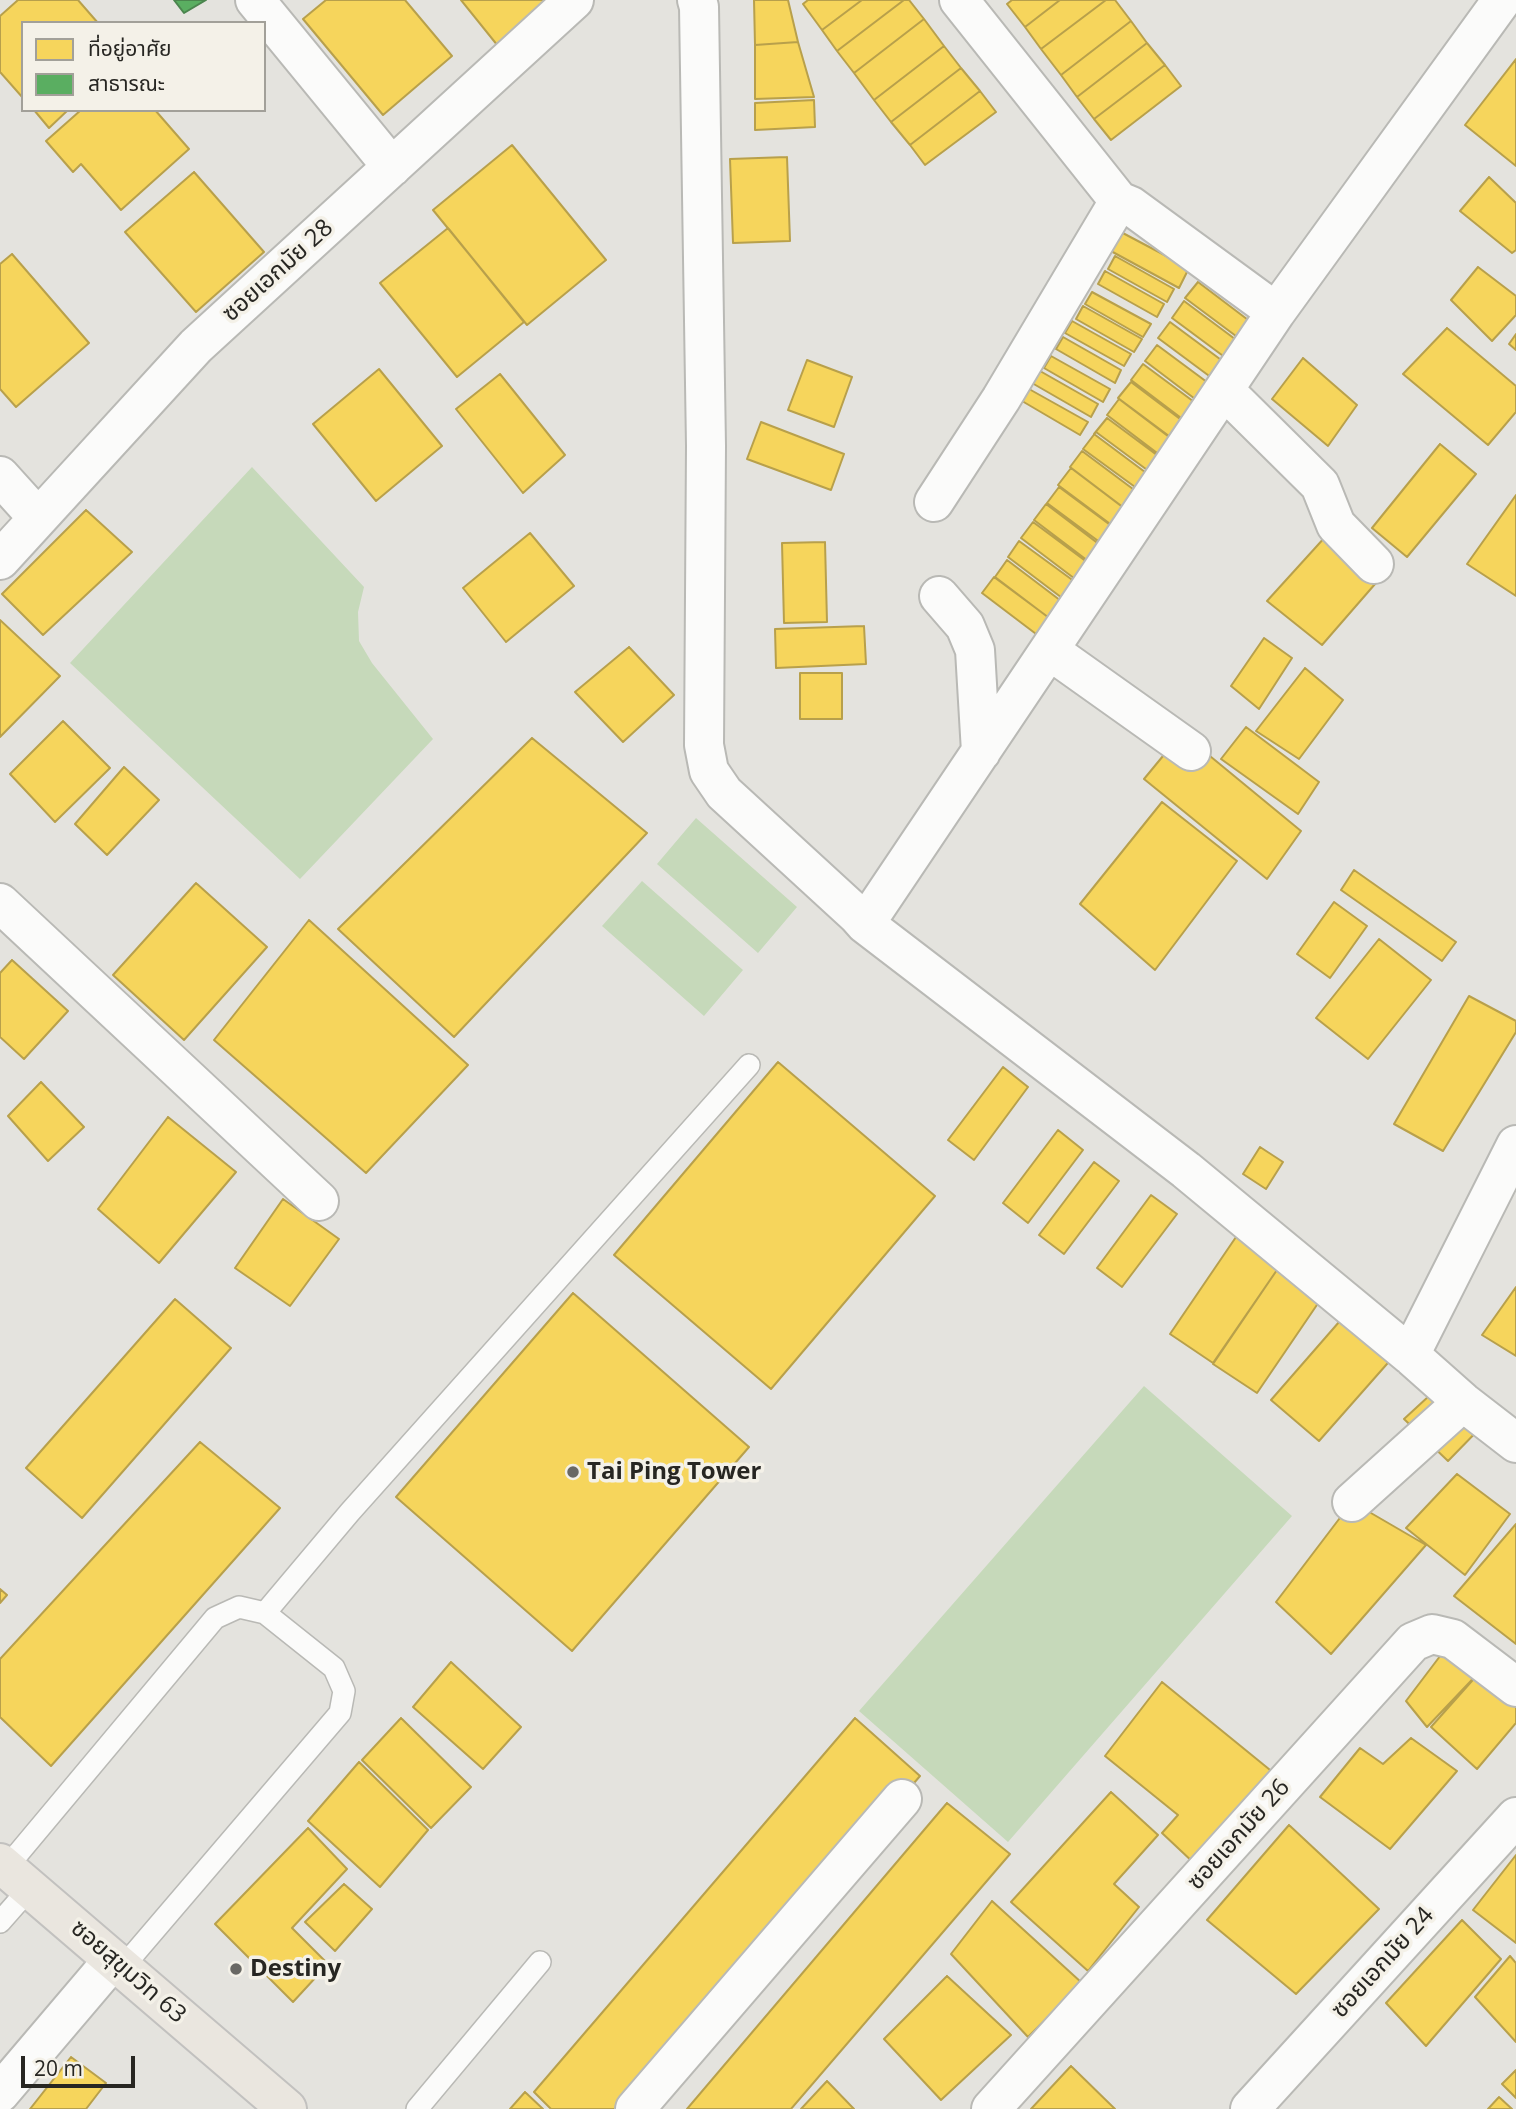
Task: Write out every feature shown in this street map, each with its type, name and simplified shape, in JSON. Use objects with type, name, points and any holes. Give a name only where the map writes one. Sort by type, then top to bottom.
[{"type":"main road","name":"ซอยสุขุมวิท 63","points":[[12,1873],[287,2109]]},
{"type":"street","points":[[254,0],[392,167]]},
{"type":"street","name":"ซอยเอกมัย 28","points":[[0,560],[196,346],[574,0]]},
{"type":"street","points":[[697,0],[700,21],[706,446],[704,746],[709,771],[724,793],[865,924],[1186,1170],[1463,1402],[1516,1443]]},
{"type":"street","points":[[959,0],[1119,201],[1131,206],[1276,312]]},
{"type":"street","points":[[865,924],[1276,312],[1500,1]]},
{"type":"street","points":[[934,502],[1002,400],[1119,201]]},
{"type":"street","points":[[1224,390],[1320,485],[1336,524],[1374,564]]},
{"type":"street","points":[[0,476],[38,518]]},
{"type":"street","points":[[939,596],[965,626],[975,650],[981,752]]},
{"type":"street","points":[[1049,650],[1191,751]]},
{"type":"street","points":[[0,903],[319,1201]]},
{"type":"street","points":[[1410,1355],[1516,1145]]},
{"type":"street","points":[[1352,1502],[1463,1402]]},
{"type":"street","name":"ซอยเอกมัย 26","points":[[991,2109],[1413,1642],[1432,1634],[1453,1639],[1512,1684]]},
{"type":"street","points":[[635,2109],[902,1799]]},
{"type":"street","name":"ซอยเอกมัย 24","points":[[1250,2109],[1516,1817]]},
{"type":"street","points":[[0,2093],[118,1964]]},
{"type":"lane","points":[[265,1613],[350,1512],[749,1065]]},
{"type":"lane","points":[[0,1922],[12,1873],[215,1618],[239,1607],[265,1613],[334,1668],[344,1691],[340,1713],[118,1964]]},
{"type":"lane","points":[[417,2109],[540,1962]]},
{"type":"green space","points":[[252,467],[364,587],[358,612],[359,641],[372,663],[433,739],[300,879],[70,663]]},
{"type":"green space","points":[[696,818],[797,907],[758,953],[657,864]]},
{"type":"green space","points":[[642,881],[743,970],[704,1016],[602,926]]},
{"type":"green space","points":[[1144,1386],[1292,1516],[1008,1842],[859,1711]]},
{"type":"building: ที่อยู่อาศัย","points":[[18,0],[78,0],[96,21],[21,21],[21,96],[0,72],[0,16]]},
{"type":"building: ที่อยู่อาศัย","points":[[326,0],[405,0],[452,56],[383,115],[303,19]]},
{"type":"building: ที่อยู่อาศัย","points":[[461,0],[554,0],[498,46]]},
{"type":"building: ที่อยู่อาศัย","points":[[754,0],[788,0],[798,42],[755,45]]},
{"type":"building: ที่อยู่อาศัย","points":[[808,0],[862,0],[822,30],[803,4]]},
{"type":"building: ที่อยู่อาศัย","points":[[862,0],[904,0],[837,51],[822,30]]},
{"type":"building: ที่อยู่อาศัย","points":[[904,0],[909,0],[924,19],[854,73],[837,51]]},
{"type":"building: ที่อยู่อาศัย","points":[[1012,0],[1060,0],[1025,27],[1007,4]]},
{"type":"building: ที่อยู่อาศัย","points":[[1060,0],[1106,0],[1041,49],[1025,27]]},
{"type":"building: ที่อยู่อาศัย","points":[[1106,0],[1115,0],[1131,21],[1061,75],[1041,49]]},
{"type":"building: ที่อยู่อาศัย","points":[[924,19],[944,46],[874,100],[854,73]]},
{"type":"building: ที่อยู่อาศัย","points":[[1131,21],[1147,43],[1077,97],[1061,75]]},
{"type":"building: ที่อยู่อาศัย","points":[[798,42],[814,97],[755,99],[755,45]]},
{"type":"building: ที่อยู่อาศัย","points":[[1147,43],[1165,65],[1094,119],[1077,97]]},
{"type":"building: ที่อยู่อาศัย","points":[[944,46],[961,68],[891,122],[874,100]]},
{"type":"building: ที่อยู่อาศัย","points":[[1516,59],[1516,166],[1465,125]]},
{"type":"building: ที่อยู่อาศัย","points":[[1165,65],[1181,86],[1111,140],[1094,119]]},
{"type":"building: ที่อยู่อาศัย","points":[[961,68],[980,91],[910,145],[891,122]]},
{"type":"building: ที่อยู่อาศัย","points":[[980,91],[996,112],[925,165],[910,145]]},
{"type":"building: ที่อยู่อาศัย","points":[[814,100],[815,127],[755,130],[755,103]]},
{"type":"building: ที่อยู่อาศัย","points":[[36,112],[66,112],[49,128]]},
{"type":"building: ที่อยู่อาศัย","points":[[79,112],[157,112],[189,149],[121,210],[81,164],[73,172],[46,141]]},
{"type":"building: ที่อยู่อาศัย","points":[[512,145],[606,260],[527,325],[433,210]]},
{"type":"building: ที่อยู่อาศัย","points":[[787,157],[790,241],[733,243],[730,159]]},
{"type":"building: ที่อยู่อาศัย","points":[[194,172],[264,252],[196,312],[125,232]]},
{"type":"building: ที่อยู่อาศัย","points":[[1489,177],[1516,203],[1516,250],[1512,253],[1460,211]]},
{"type":"building: ที่อยู่อาศัย","points":[[448,228],[524,322],[457,377],[380,283]]},
{"type":"building: ที่อยู่อาศัย","points":[[1119,231],[1189,268],[1179,288],[1109,250]]},
{"type":"building: ที่อยู่อาศัย","points":[[12,254],[89,343],[16,407],[0,389],[0,264]]},
{"type":"building: ที่อยู่อาศัย","points":[[1115,256],[1174,289],[1167,302],[1108,269]]},
{"type":"building: ที่อยู่อาศัย","points":[[1478,267],[1516,296],[1516,315],[1492,341],[1451,300]]},
{"type":"building: ที่อยู่อาศัย","points":[[1105,271],[1164,304],[1157,317],[1098,284]]},
{"type":"building: ที่อยู่อาศัย","points":[[1198,282],[1260,329],[1248,345],[1185,298]]},
{"type":"building: ที่อยู่อาศัย","points":[[1092,292],[1151,324],[1143,337],[1085,304]]},
{"type":"building: ที่อยู่อาศัย","points":[[1184,301],[1247,348],[1234,364],[1172,318]]},
{"type":"building: ที่อยู่อาศัย","points":[[1083,306],[1142,339],[1134,352],[1076,319]]},
{"type":"building: ที่อยู่อาศัย","points":[[1072,321],[1131,354],[1124,366],[1065,333]]},
{"type":"building: ที่อยู่อาศัย","points":[[1170,322],[1232,368],[1220,384],[1158,338]]},
{"type":"building: ที่อยู่อาศัย","points":[[1447,328],[1516,386],[1516,412],[1488,445],[1403,374]]},
{"type":"building: ที่อยู่อาศัย","points":[[1516,334],[1516,350],[1509,344]]},
{"type":"building: ที่อยู่อาศัย","points":[[1063,337],[1121,370],[1115,383],[1056,349]]},
{"type":"building: ที่อยู่อาศัย","points":[[1157,345],[1219,391],[1207,408],[1145,361]]},
{"type":"building: ที่อยู่อาศัย","points":[[1051,356],[1110,389],[1103,402],[1044,368]]},
{"type":"building: ที่อยู่อาศัย","points":[[1303,358],[1357,405],[1328,446],[1272,399]]},
{"type":"building: ที่อยู่อาศัย","points":[[807,360],[852,377],[834,427],[788,410]]},
{"type":"building: ที่อยู่อาศัย","points":[[1143,364],[1205,410],[1193,427],[1131,380]]},
{"type":"building: ที่อยู่อาศัย","points":[[379,369],[442,446],[376,501],[313,424]]},
{"type":"building: ที่อยู่อาศัย","points":[[1040,371],[1098,404],[1091,417],[1032,383]]},
{"type":"building: ที่อยู่อาศัย","points":[[500,374],[565,455],[523,493],[456,409]]},
{"type":"building: ที่อยู่อาศัย","points":[[1131,382],[1192,428],[1181,445],[1118,398]]},
{"type":"building: ที่อยู่อาศัย","points":[[1029,389],[1088,422],[1080,435],[1022,401]]},
{"type":"building: ที่อยู่อาศัย","points":[[1119,399],[1181,446],[1169,462],[1107,415]]},
{"type":"building: ที่อยู่อาศัย","points":[[1107,418],[1169,464],[1157,481],[1094,434]]},
{"type":"building: ที่อยู่อาศัย","points":[[761,422],[844,454],[831,490],[747,459]]},
{"type":"building: ที่อยู่อาศัย","points":[[1096,432],[1158,478],[1146,495],[1083,449]]},
{"type":"building: ที่อยู่อาศัย","points":[[1440,444],[1476,474],[1407,557],[1372,528]]},
{"type":"building: ที่อยู่อาศัย","points":[[1082,451],[1145,498],[1132,514],[1070,467]]},
{"type":"building: ที่อยู่อาศัย","points":[[1071,468],[1133,515],[1121,532],[1058,485]]},
{"type":"building: ที่อยู่อาศัย","points":[[1059,487],[1121,533],[1109,549],[1047,503]]},
{"type":"building: ที่อยู่อาศัย","points":[[1516,495],[1516,596],[1467,564]]},
{"type":"building: ที่อยู่อาศัย","points":[[1046,504],[1108,551],[1096,567],[1034,520]]},
{"type":"building: ที่อยู่อาศัย","points":[[86,510],[132,552],[43,635],[2,594]]},
{"type":"building: ที่อยู่อาศัย","points":[[1033,522],[1095,568],[1083,585],[1021,538]]},
{"type":"building: ที่อยู่อาศัย","points":[[1336,525],[1382,576],[1322,645],[1267,601]]},
{"type":"building: ที่อยู่อาศัย","points":[[530,533],[574,586],[506,642],[463,588]]},
{"type":"building: ที่อยู่อาศัย","points":[[1019,541],[1082,587],[1070,604],[1008,557]]},
{"type":"building: ที่อยู่อาศัย","points":[[825,542],[827,622],[784,623],[782,543]]},
{"type":"building: ที่อยู่อาศัย","points":[[1007,560],[1069,607],[1057,624],[995,577]]},
{"type":"building: ที่อยู่อาศัย","points":[[994,577],[1056,623],[1044,640],[982,593]]},
{"type":"building: ที่อยู่อาศัย","points":[[0,620],[60,676],[0,737]]},
{"type":"building: ที่อยู่อาศัย","points":[[864,626],[866,664],[776,668],[775,629]]},
{"type":"building: ที่อยู่อาศัย","points":[[1264,638],[1292,658],[1259,709],[1231,686]]},
{"type":"building: ที่อยู่อาศัย","points":[[629,647],[674,695],[623,742],[575,692]]},
{"type":"building: ที่อยู่อาศัย","points":[[1305,668],[1343,700],[1299,759],[1256,731]]},
{"type":"building: ที่อยู่อาศัย","points":[[800,673],[842,673],[842,719],[800,719]]},
{"type":"building: ที่อยู่อาศัย","points":[[63,721],[110,768],[55,822],[10,774]]},
{"type":"building: ที่อยู่อาศัย","points":[[1246,727],[1319,782],[1298,814],[1221,759]]},
{"type":"building: ที่อยู่อาศัย","points":[[1182,733],[1301,831],[1267,879],[1144,779]]},
{"type":"building: ที่อยู่อาศัย","points":[[532,738],[647,833],[454,1037],[338,929]]},
{"type":"building: ที่อยู่อาศัย","points":[[124,767],[159,800],[107,855],[75,824]]},
{"type":"building: ที่อยู่อาศัย","points":[[1162,802],[1237,861],[1155,970],[1080,904]]},
{"type":"building: ที่อยู่อาศัย","points":[[1354,870],[1456,942],[1442,961],[1341,890]]},
{"type":"building: ที่อยู่อาศัย","points":[[196,883],[267,947],[184,1040],[113,975]]},
{"type":"building: ที่อยู่อาศัย","points":[[1334,902],[1367,926],[1330,978],[1297,954]]},
{"type":"building: ที่อยู่อาศัย","points":[[309,920],[468,1065],[366,1173],[214,1040]]},
{"type":"building: ที่อยู่อาศัย","points":[[1379,939],[1431,980],[1368,1059],[1316,1018]]},
{"type":"building: ที่อยู่อาศัย","points":[[12,960],[68,1011],[24,1059],[0,1037],[0,973]]},
{"type":"building: ที่อยู่อาศัย","points":[[1469,996],[1516,1021],[1516,1032],[1443,1151],[1394,1124]]},
{"type":"building: ที่อยู่อาศัย","name":"Tai Ping Tower","points":[[778,1062],[935,1196],[771,1389],[614,1255]]},
{"type":"building: ที่อยู่อาศัย","points":[[1003,1067],[1028,1087],[974,1160],[948,1140]]},
{"type":"building: ที่อยู่อาศัย","points":[[41,1082],[84,1127],[48,1161],[8,1116]]},
{"type":"building: ที่อยู่อาศัย","points":[[168,1117],[236,1172],[159,1263],[98,1209]]},
{"type":"building: ที่อยู่อาศัย","points":[[1058,1130],[1083,1150],[1028,1223],[1003,1203]]},
{"type":"building: ที่อยู่อาศัย","points":[[1260,1147],[1283,1162],[1266,1189],[1243,1174]]},
{"type":"building: ที่อยู่อาศัย","points":[[1094,1162],[1119,1181],[1064,1254],[1039,1235]]},
{"type":"building: ที่อยู่อาศัย","points":[[1151,1195],[1177,1214],[1122,1287],[1097,1268]]},
{"type":"building: ที่อยู่อาศัย","points":[[283,1199],[339,1239],[290,1306],[235,1268]]},
{"type":"building: ที่อยู่อาศัย","points":[[1236,1237],[1279,1267],[1213,1363],[1170,1334]]},
{"type":"building: ที่อยู่อาศัย","points":[[1279,1267],[1323,1296],[1257,1393],[1213,1364]]},
{"type":"building: ที่อยู่อาศัย","points":[[1516,1287],[1516,1356],[1482,1335]]},
{"type":"building: ที่อยู่อาศัย","name":"Tai Ping Tower","points":[[573,1293],[749,1447],[572,1651],[396,1497]]},
{"type":"building: ที่อยู่อาศัย","points":[[175,1299],[231,1348],[82,1518],[26,1468]]},
{"type":"building: ที่อยู่อาศัย","points":[[1346,1314],[1394,1356],[1319,1441],[1271,1400]]},
{"type":"building: ที่อยู่อาศัย","points":[[1442,1384],[1487,1421],[1448,1461],[1404,1419]]},
{"type":"building: ที่อยู่อาศัย","points":[[200,1442],[280,1508],[51,1766],[0,1717],[0,1659]]},
{"type":"building: ที่อยู่อาศัย","points":[[1457,1474],[1510,1514],[1465,1575],[1406,1528]]},
{"type":"building: ที่อยู่อาศัย","points":[[1352,1502],[1426,1545],[1331,1654],[1276,1602]]},
{"type":"building: ที่อยู่อาศัย","points":[[1516,1524],[1516,1644],[1454,1596]]},
{"type":"building: ที่อยู่อาศัย","points":[[0,1589],[7,1595],[0,1603]]},
{"type":"building: ที่อยู่อาศัย","points":[[1453,1639],[1487,1664],[1427,1727],[1406,1701]]},
{"type":"building: ที่อยู่อาศัย","points":[[451,1662],[521,1727],[483,1769],[413,1707]]},
{"type":"building: ที่อยู่อาศัย","points":[[1487,1664],[1516,1687],[1516,1723],[1477,1769],[1431,1727]]},
{"type":"building: ที่อยู่อาศัย","points":[[1162,1682],[1275,1774],[1196,1865],[1162,1833],[1178,1815],[1105,1756]]},
{"type":"building: ที่อยู่อาศัย","points":[[401,1718],[471,1787],[431,1828],[362,1760]]},
{"type":"building: ที่อยู่อาศัย","points":[[855,1718],[920,1776],[634,2109],[551,2109],[534,2092]]},
{"type":"building: ที่อยู่อาศัย","points":[[1411,1738],[1457,1771],[1390,1849],[1320,1797],[1360,1748],[1383,1764]]},
{"type":"building: ที่อยู่อาศัย","points":[[359,1762],[428,1830],[380,1887],[308,1821]]},
{"type":"building: ที่อยู่อาศัย","points":[[1111,1792],[1158,1835],[1114,1884],[1139,1907],[1088,1971],[1011,1902]]},
{"type":"building: ที่อยู่อาศัย","points":[[947,1803],[1010,1854],[791,2109],[687,2109]]},
{"type":"building: ที่อยู่อาศัย","points":[[1289,1825],[1379,1909],[1296,1994],[1207,1920]]},
{"type":"building: ที่อยู่อาศัย","points":[[308,1828],[347,1869],[292,1928],[328,1964],[293,2002],[215,1924]]},
{"type":"building: ที่อยู่อาศัย","points":[[1516,1855],[1516,1943],[1473,1910]]},
{"type":"building: ที่อยู่อาศัย","points":[[344,1884],[372,1909],[335,1951],[305,1922]]},
{"type":"building: ที่อยู่อาศัย","points":[[992,1901],[1082,1983],[1028,2037],[951,1954]]},
{"type":"building: ที่อยู่อาศัย","points":[[1462,1920],[1501,1959],[1426,2046],[1386,2003]]},
{"type":"building: ที่อยู่อาศัย","points":[[1510,1956],[1516,1963],[1516,2042],[1475,1997]]},
{"type":"building: ที่อยู่อาศัย","points":[[947,1976],[1011,2035],[941,2100],[884,2039]]},
{"type":"building: ที่อยู่อาศัย","points":[[71,2057],[106,2083],[86,2109],[30,2109]]},
{"type":"building: ที่อยู่อาศัย","points":[[1071,2066],[1115,2109],[1031,2109]]},
{"type":"building: ที่อยู่อาศัย","points":[[1516,2070],[1516,2098],[1502,2084]]},
{"type":"building: ที่อยู่อาศัย","points":[[827,2081],[854,2109],[801,2109]]},
{"type":"building: ที่อยู่อาศัย","points":[[525,2092],[543,2109],[510,2109]]},
{"type":"building: ที่อยู่อาศัย","points":[[1499,2097],[1512,2109],[1488,2109]]},
{"type":"building: สาธารณะ","points":[[174,0],[206,0],[184,13]]},
{"type":"place","name":"Tai Ping Tower","points":[[573,1472]]},
{"type":"place","name":"Destiny","points":[[236,1969]]}]
